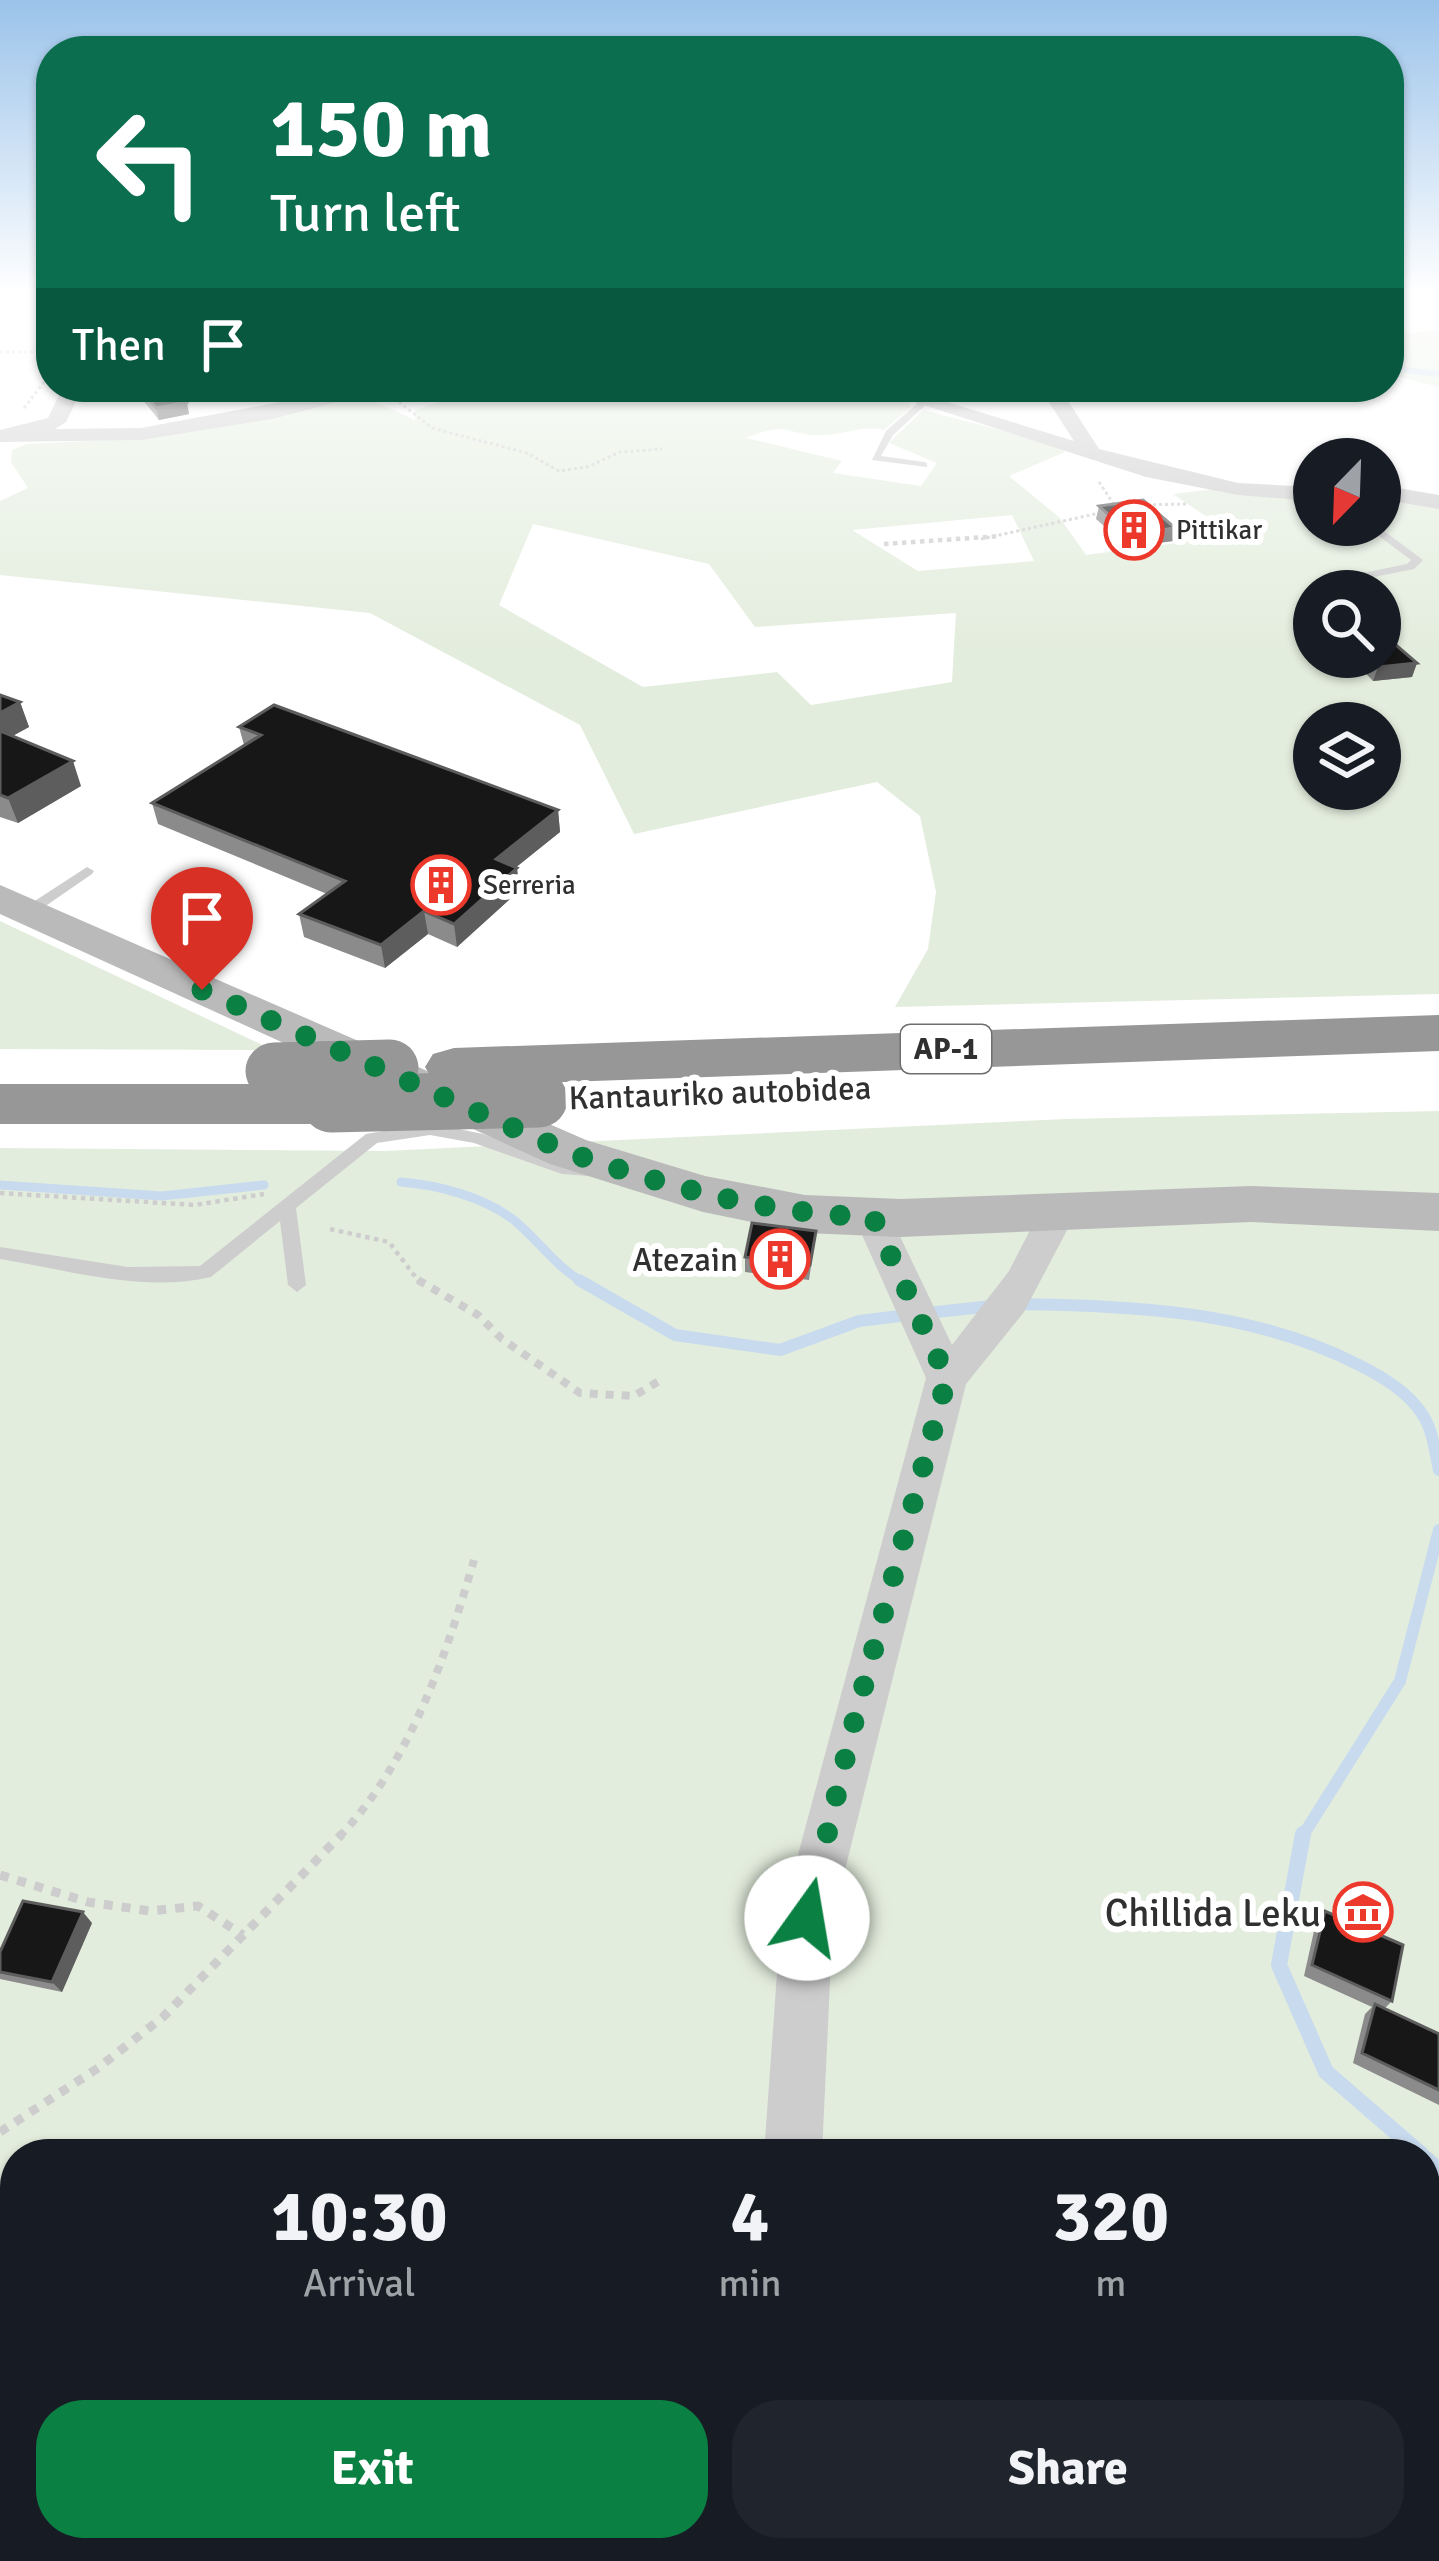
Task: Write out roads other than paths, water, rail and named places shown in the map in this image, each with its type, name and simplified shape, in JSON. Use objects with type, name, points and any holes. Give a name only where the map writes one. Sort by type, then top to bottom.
[{"type":"highway","name":"Kantauriko autobidea","points":[[0,1072],[454,1067],[1439,1033]]},
{"type":"highway","name":"Kantauriko autobidea","points":[[0,1104],[345,1097],[539,1099],[1439,1063]]},
{"type":"main road","points":[[15,904],[345,1097],[568,1152],[628,1173],[761,1207],[873,1217],[1056,1215],[1292,1204],[1439,1212]]},
{"type":"street","points":[[11,435],[56,422],[61,412]]},
{"type":"street","points":[[11,435],[65,438],[163,431],[263,412]]},
{"type":"street","points":[[953,412],[1188,480],[1293,493]]},
{"type":"street","points":[[1065,412],[1092,453]]},
{"type":"street","points":[[1401,496],[1439,502]]},
{"type":"street","points":[[795,2139],[807,1918],[854,1722],[947,1378],[1002,1318],[1039,1261],[1056,1215]]},
{"type":"street","points":[[873,1217],[947,1378]]},
{"type":"lane","points":[[914,412],[889,433],[875,458],[924,466]]},
{"type":"lane","points":[[1394,570],[1418,560],[1398,546]]},
{"type":"lane","points":[[15,904],[88,871]]},
{"type":"lane","points":[[0,1252],[136,1272],[182,1276],[205,1272],[320,1180],[345,1097],[430,1129],[477,1138],[562,1168],[628,1173]]},
{"type":"lane","points":[[286,1204],[297,1285]]},
{"type":"waterway","points":[[401,1182],[445,1189],[490,1205],[515,1221],[583,1282]]},
{"type":"waterway","points":[[0,1185],[162,1196],[264,1185]]},
{"type":"waterway","points":[[579,1280],[583,1282]]},
{"type":"waterway","points":[[583,1282],[675,1335],[780,1350],[859,1321],[908,1315]]},
{"type":"waterway","points":[[1016,1304],[1192,1315],[1318,1347],[1377,1375],[1411,1400],[1430,1429],[1439,1470]]},
{"type":"waterway","points":[[927,1313],[992,1306]]},
{"type":"waterway","points":[[1303,1836],[1400,1681],[1439,1530]]},
{"type":"waterway","points":[[1303,1836],[1279,1965],[1326,2072],[1404,2139]]},
{"type":"place","name":"Pittikar","points":[[1134,530]]},
{"type":"place","name":"Serreria","points":[[441,885]]},
{"type":"place","name":"Atezain","points":[[780,1259]]},
{"type":"place","name":"Chillida Leku","points":[[1363,1912]]}]
